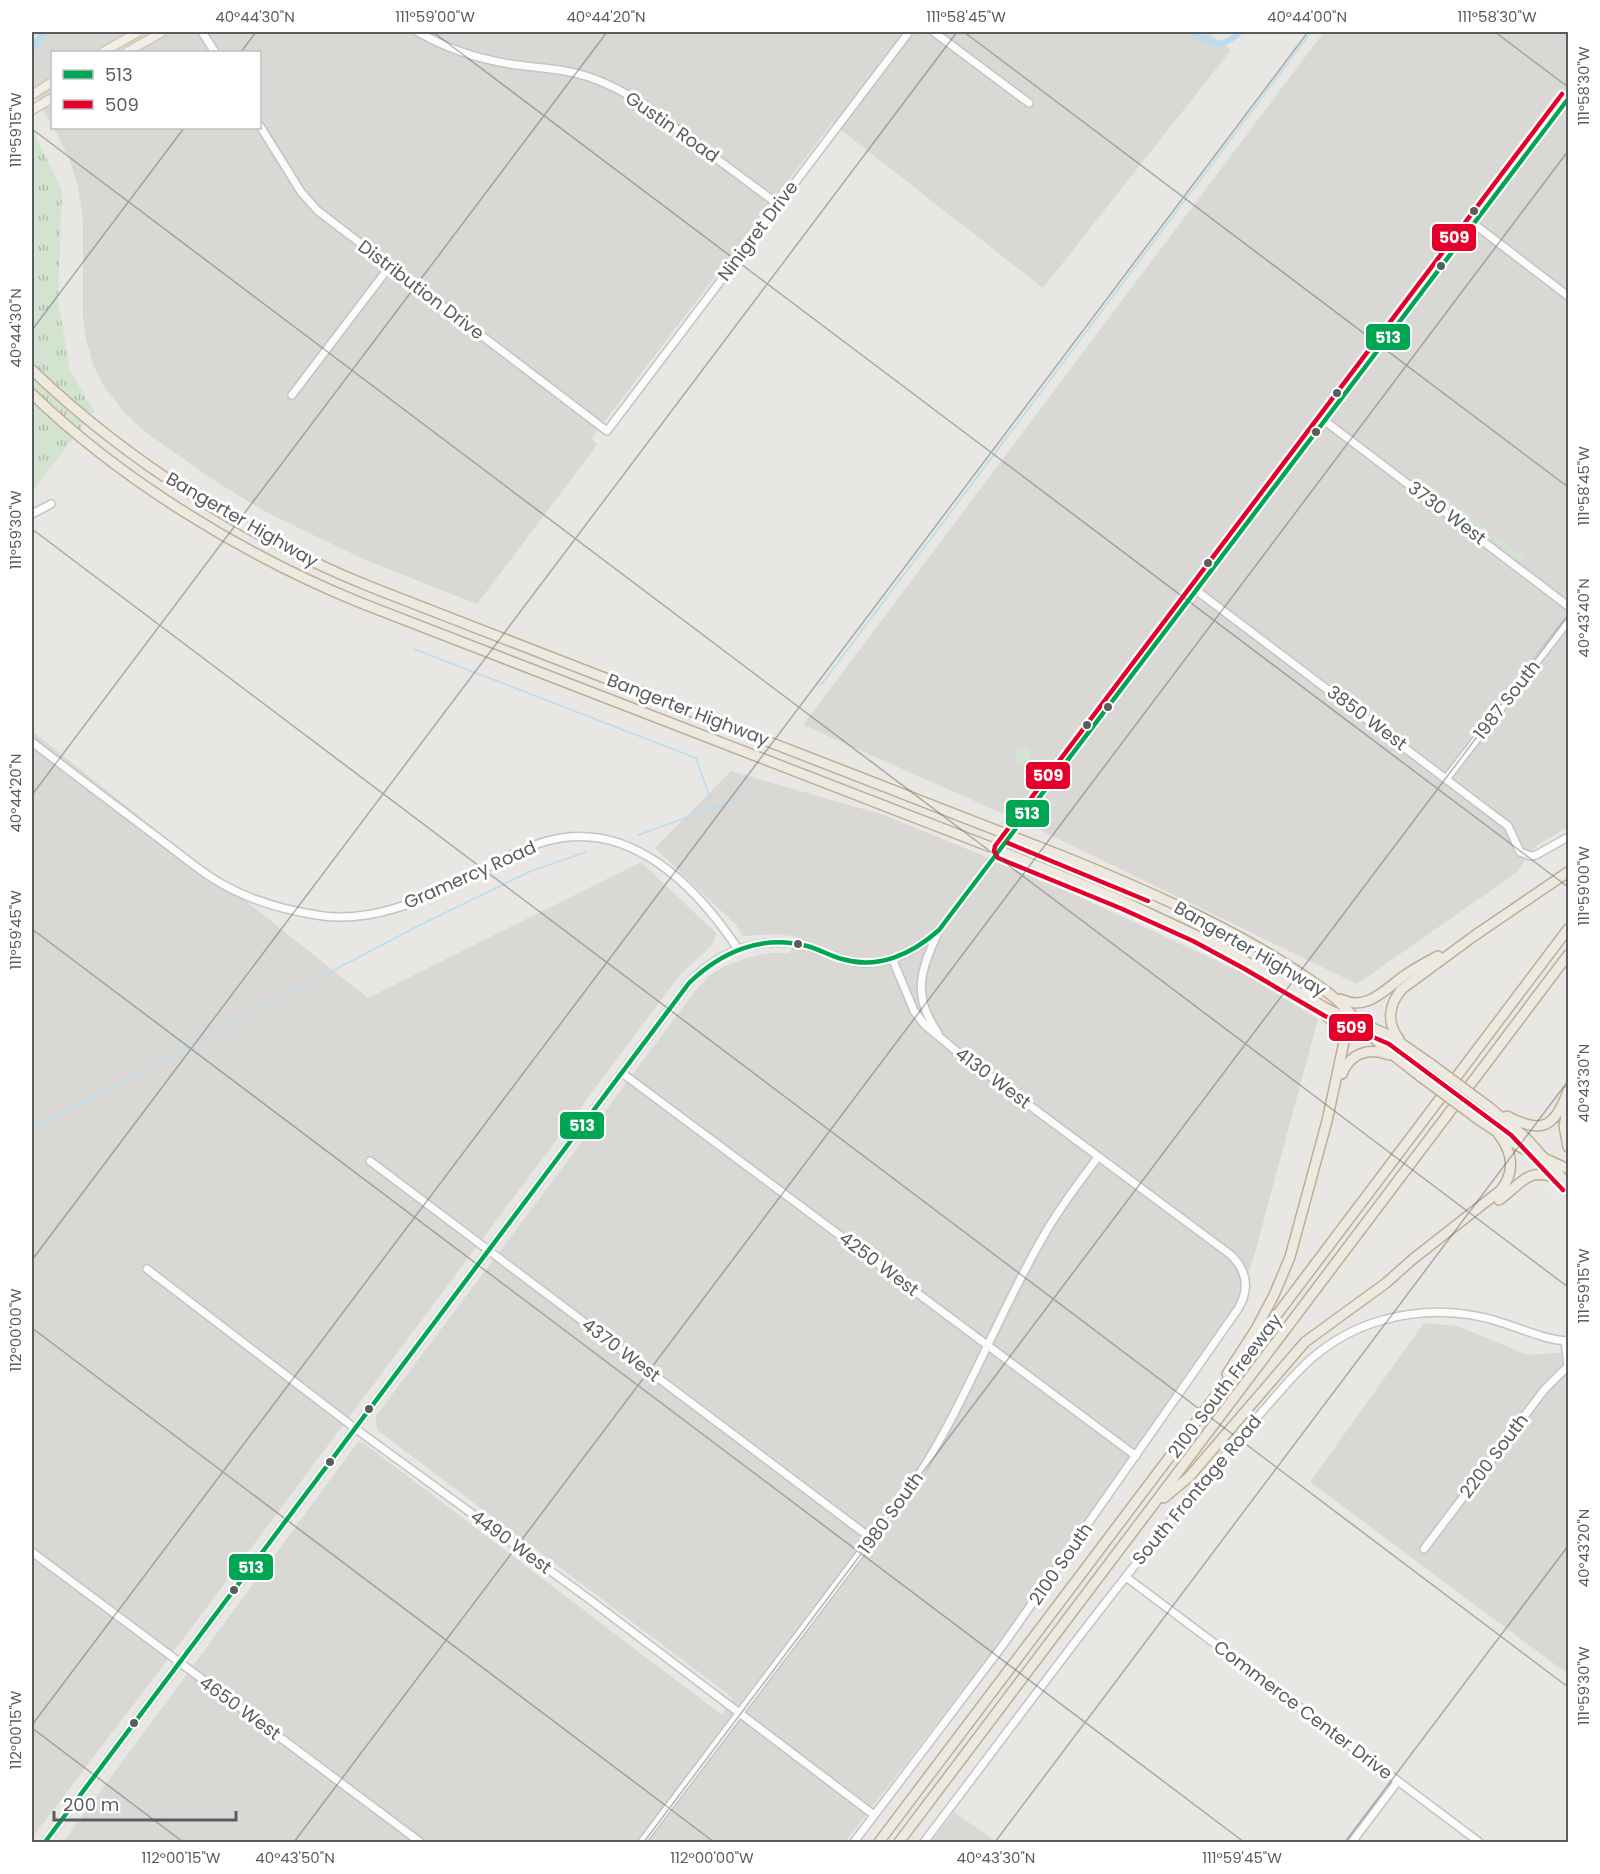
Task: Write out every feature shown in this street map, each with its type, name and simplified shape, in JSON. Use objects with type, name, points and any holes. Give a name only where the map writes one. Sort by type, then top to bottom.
[{"type":"highway","name":"Bangerter Highway","points":[[32,370],[73,407],[158,472],[239,523],[318,565],[1109,874],[1211,923],[1291,968],[1333,996],[1394,1057],[1499,1135],[1569,1169]]},
{"type":"highway","name":"Bangerter Highway","points":[[32,394],[91,444],[167,500],[236,543],[316,584],[371,608],[1000,850],[1196,934],[1326,1008],[1381,1031],[1404,1044],[1525,1137],[1567,1183]]},
{"type":"highway","points":[[1404,1044],[1391,1024],[1391,1011],[1395,998],[1405,987],[1474,936],[1569,872]]},
{"type":"highway","name":"2100 South Freeway","points":[[879,1842],[1569,929]]},
{"type":"highway","points":[[1333,996],[1349,1003],[1372,1000],[1410,972],[1474,936]]},
{"type":"highway","name":"2100 South Freeway","points":[[899,1842],[1569,955]]},
{"type":"highway","points":[[1292,988],[1335,1023],[1344,1038],[1343,1053],[1327,1121]]},
{"type":"highway","points":[[1121,1524],[1225,1378],[1274,1295],[1290,1257],[1342,1071],[1349,1061],[1359,1054],[1371,1051],[1394,1057]]},
{"type":"highway","points":[[1488,1107],[1521,1124],[1539,1126],[1554,1119],[1563,1107],[1569,1091]]},
{"type":"highway","points":[[1569,1105],[1564,1126],[1569,1147]]},
{"type":"highway","points":[[1149,1512],[1189,1477],[1305,1342],[1386,1283],[1413,1259],[1495,1197],[1510,1176],[1511,1162],[1508,1148],[1499,1135]]},
{"type":"highway","points":[[1413,1259],[1528,1177],[1547,1174],[1567,1183]]},
{"type":"main road","points":[[105,51],[138,32]]},
{"type":"main road","points":[[129,51],[162,32]]},
{"type":"main road","points":[[32,95],[51,83]]},
{"type":"main road","points":[[32,111],[51,99]]},
{"type":"street","points":[[202,32],[214,51]]},
{"type":"street","name":"Gustin Road","points":[[418,32],[440,44],[473,57],[564,70],[618,89],[647,106],[778,205]]},
{"type":"street","name":"Ninigret Drive","points":[[608,431],[909,32]]},
{"type":"street","points":[[934,32],[1029,103]]},
{"type":"street","points":[[946,1042],[929,1019],[924,1007],[921,983],[926,959],[939,930],[1569,99]]},
{"type":"street","name":"Distribution Drive","points":[[261,128],[312,206],[608,431]]},
{"type":"street","points":[[1474,224],[1569,296]]},
{"type":"street","points":[[292,394],[390,266]]},
{"type":"street","name":"3730 West","points":[[1325,421],[1569,606]]},
{"type":"street","points":[[32,514],[51,504]]},
{"type":"street","name":"3850 West","points":[[1197,591],[1508,826],[1517,846],[1525,855],[1536,855],[1569,837]]},
{"type":"street","name":"1987 South","points":[[1446,778],[1569,621]]},
{"type":"street","name":"Gramercy Road","points":[[32,742],[222,885],[280,908],[325,916],[387,912],[421,901],[546,842],[575,836],[592,837],[609,839],[629,846],[645,854],[670,872],[718,919],[738,949]]},
{"type":"street","points":[[45,1842],[689,983],[710,963],[738,949],[760,943],[786,942],[856,963],[874,962],[892,958],[918,947],[939,930]]},
{"type":"street","name":"4130 West","points":[[892,958],[914,1011],[925,1025],[1231,1255],[1245,1274]]},
{"type":"street","name":"4250 West","points":[[622,1073],[1136,1456]]},
{"type":"street","name":"1980 South","points":[[642,1842],[872,1539],[936,1448],[1040,1241],[1066,1200],[1098,1157]]},
{"type":"street","name":"4370 West","points":[[370,1161],[872,1539]]},
{"type":"street","name":"4490 West","points":[[147,1269],[356,1429],[589,1599],[874,1815]]},
{"type":"street","name":"2100 South","points":[[854,1842],[1003,1645],[1238,1309],[1246,1292],[1245,1274]]},
{"type":"street","name":"South Frontage Road","points":[[924,1842],[1175,1515],[1292,1377],[1312,1358],[1334,1342],[1358,1329],[1408,1314],[1451,1313],[1482,1317],[1551,1339],[1567,1341]]},
{"type":"street","name":"2200 South","points":[[1424,1550],[1544,1390],[1568,1366],[1567,1341]]},
{"type":"street","name":"4650 West","points":[[32,1552],[420,1842]]},
{"type":"street","name":"Commerce Center Drive","points":[[1126,1577],[1479,1842]]},
{"type":"street","points":[[1352,1842],[1398,1782]]},
{"type":"shaded area","points":[[39,32],[1207,32],[1231,50],[1043,288],[832,123],[592,438],[597,445],[477,604],[363,559],[268,513],[218,483],[145,432],[124,412],[105,388],[94,367],[86,340],[83,318],[83,219],[78,187],[70,161],[54,129],[261,129],[261,51],[51,51],[51,124],[32,90],[32,41]]},
{"type":"shaded area","points":[[1324,32],[1568,32],[1568,827],[1536,846],[1516,873],[1357,984],[1040,830],[803,725]]},
{"type":"shaded area","points":[[32,731],[368,998],[641,862],[716,933],[713,944],[680,975],[32,1838]]},
{"type":"shaded area","points":[[731,771],[884,815],[1052,884],[1245,974],[1318,1019],[1253,1260],[1240,1300],[1022,1613],[845,1842],[63,1842],[358,1442],[364,1443],[722,1715],[733,1698],[377,1430],[376,1416],[695,991],[709,976],[725,966],[749,957],[769,953],[789,953],[798,937],[777,934],[743,936],[736,925],[655,848]]},
{"type":"shaded area","points":[[1424,1323],[1457,1326],[1528,1355],[1568,1352],[1568,1674],[1310,1482]]},
{"type":"shaded area","points":[[954,1812],[996,1842],[931,1842]]},
{"type":"green space","points":[[148,32],[154,32],[121,51],[112,51]]},
{"type":"green space","points":[[32,129],[62,190],[58,300],[70,371],[94,411],[32,492]]},
{"type":"green space","points":[[1419,477],[1452,502],[1443,503],[1418,484],[1416,481]]},
{"type":"green space","points":[[1462,509],[1487,529],[1486,531],[1479,530],[1461,516]]},
{"type":"green space","points":[[1497,536],[1525,558],[1519,560],[1495,541]]},
{"type":"green space","points":[[1023,747],[1029,749],[1031,755],[1029,761],[1023,763],[1017,761],[1015,755],[1017,749]]},
{"type":"waterway","points":[[32,49],[45,32]]},
{"type":"waterway","points":[[1193,32],[1217,44],[1228,41],[1240,32]]},
{"type":"waterway","points":[[821,685],[1311,32]]},
{"type":"waterway","points":[[414,649],[696,758],[713,807]]},
{"type":"waterway","points":[[638,835],[732,801],[752,777]]},
{"type":"waterway","points":[[32,1129],[418,926],[531,871],[586,852]]},
{"type":"transit line","name":"509","points":[[1562,94],[995,846],[994,851],[998,858],[1193,941],[1325,1016],[1389,1044],[1511,1135],[1563,1190]]},
{"type":"transit line","name":"513","points":[[45,1842],[689,983],[715,962],[743,948],[758,944],[790,943],[811,947],[842,959],[869,962],[894,958],[906,953],[939,930],[1568,99]]},
{"type":"transit line","name":"509","points":[[1008,843],[1148,901]]}]
